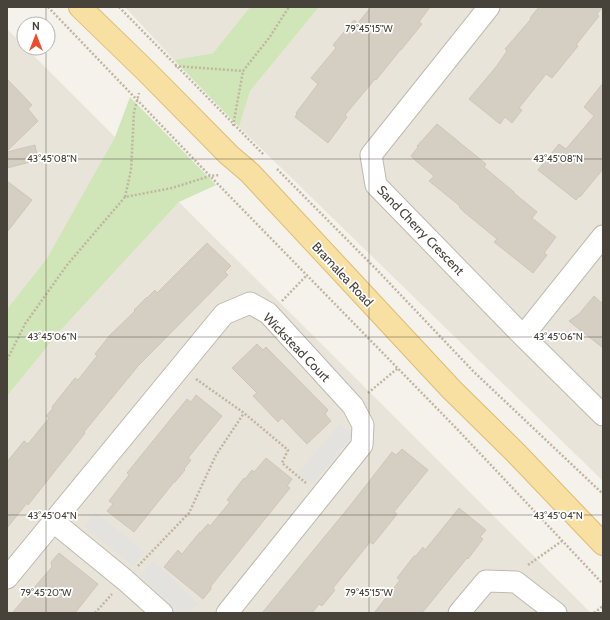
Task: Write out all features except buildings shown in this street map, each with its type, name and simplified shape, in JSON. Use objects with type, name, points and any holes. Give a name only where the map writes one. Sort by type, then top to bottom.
[{"type":"main road","name":"Bramalea Road","points":[[80,7],[146,70],[228,154],[250,173],[452,390],[603,544]]},
{"type":"street","name":"Sand Cherry Crescent","points":[[489,7],[371,154],[376,185],[523,336],[603,415]]},
{"type":"street","points":[[523,336],[603,236]]},
{"type":"street","name":"Wickstead Court","points":[[7,578],[224,314],[250,303],[268,313],[353,406],[363,425],[362,445],[227,613]]},
{"type":"street","points":[[54,522],[125,580],[162,613]]},
{"type":"street","points":[[460,613],[486,581],[516,582],[556,613]]},
{"type":"path","points":[[48,7],[210,176],[457,429],[603,584]]},
{"type":"path","points":[[119,7],[266,158]]},
{"type":"path","points":[[228,154],[243,71]]},
{"type":"path","points":[[276,168],[377,270],[474,372],[603,494]]},
{"type":"path","points":[[7,360],[25,324],[67,265],[125,198],[172,188],[210,176],[250,173]]},
{"type":"path","points":[[268,313],[278,306],[307,275]]},
{"type":"path","points":[[180,367],[244,414],[288,450],[282,462],[321,496]]},
{"type":"path","points":[[353,406],[398,368]]},
{"type":"path","points":[[95,613],[96,610],[189,512],[216,454],[244,414]]},
{"type":"path","points":[[516,582],[525,567],[562,541]]},
{"type":"path","points":[[594,613],[603,606]]},
{"type":"shaded area","points":[[125,7],[250,7],[213,53],[174,60]]},
{"type":"shaded area","points":[[319,7],[603,7],[603,481],[239,127],[250,91]]},
{"type":"shaded area","points":[[7,29],[16,38],[16,56],[34,56],[115,137],[47,258],[7,309]]},
{"type":"shaded area","points":[[179,202],[591,613],[7,613],[7,396],[60,331]]},
{"type":"shaded area","points":[[340,424],[353,435],[312,484],[298,473]]},
{"type":"shaded area","points":[[96,512],[144,552],[133,566],[84,526]]},
{"type":"shaded area","points":[[154,561],[198,604],[189,613],[178,613],[140,575]]},
{"type":"green space","points":[[250,7],[319,7],[250,91],[239,127],[174,60],[213,53]]},
{"type":"green space","points":[[130,97],[216,185],[179,202],[60,331],[7,396],[7,309],[47,258],[115,137]]}]
